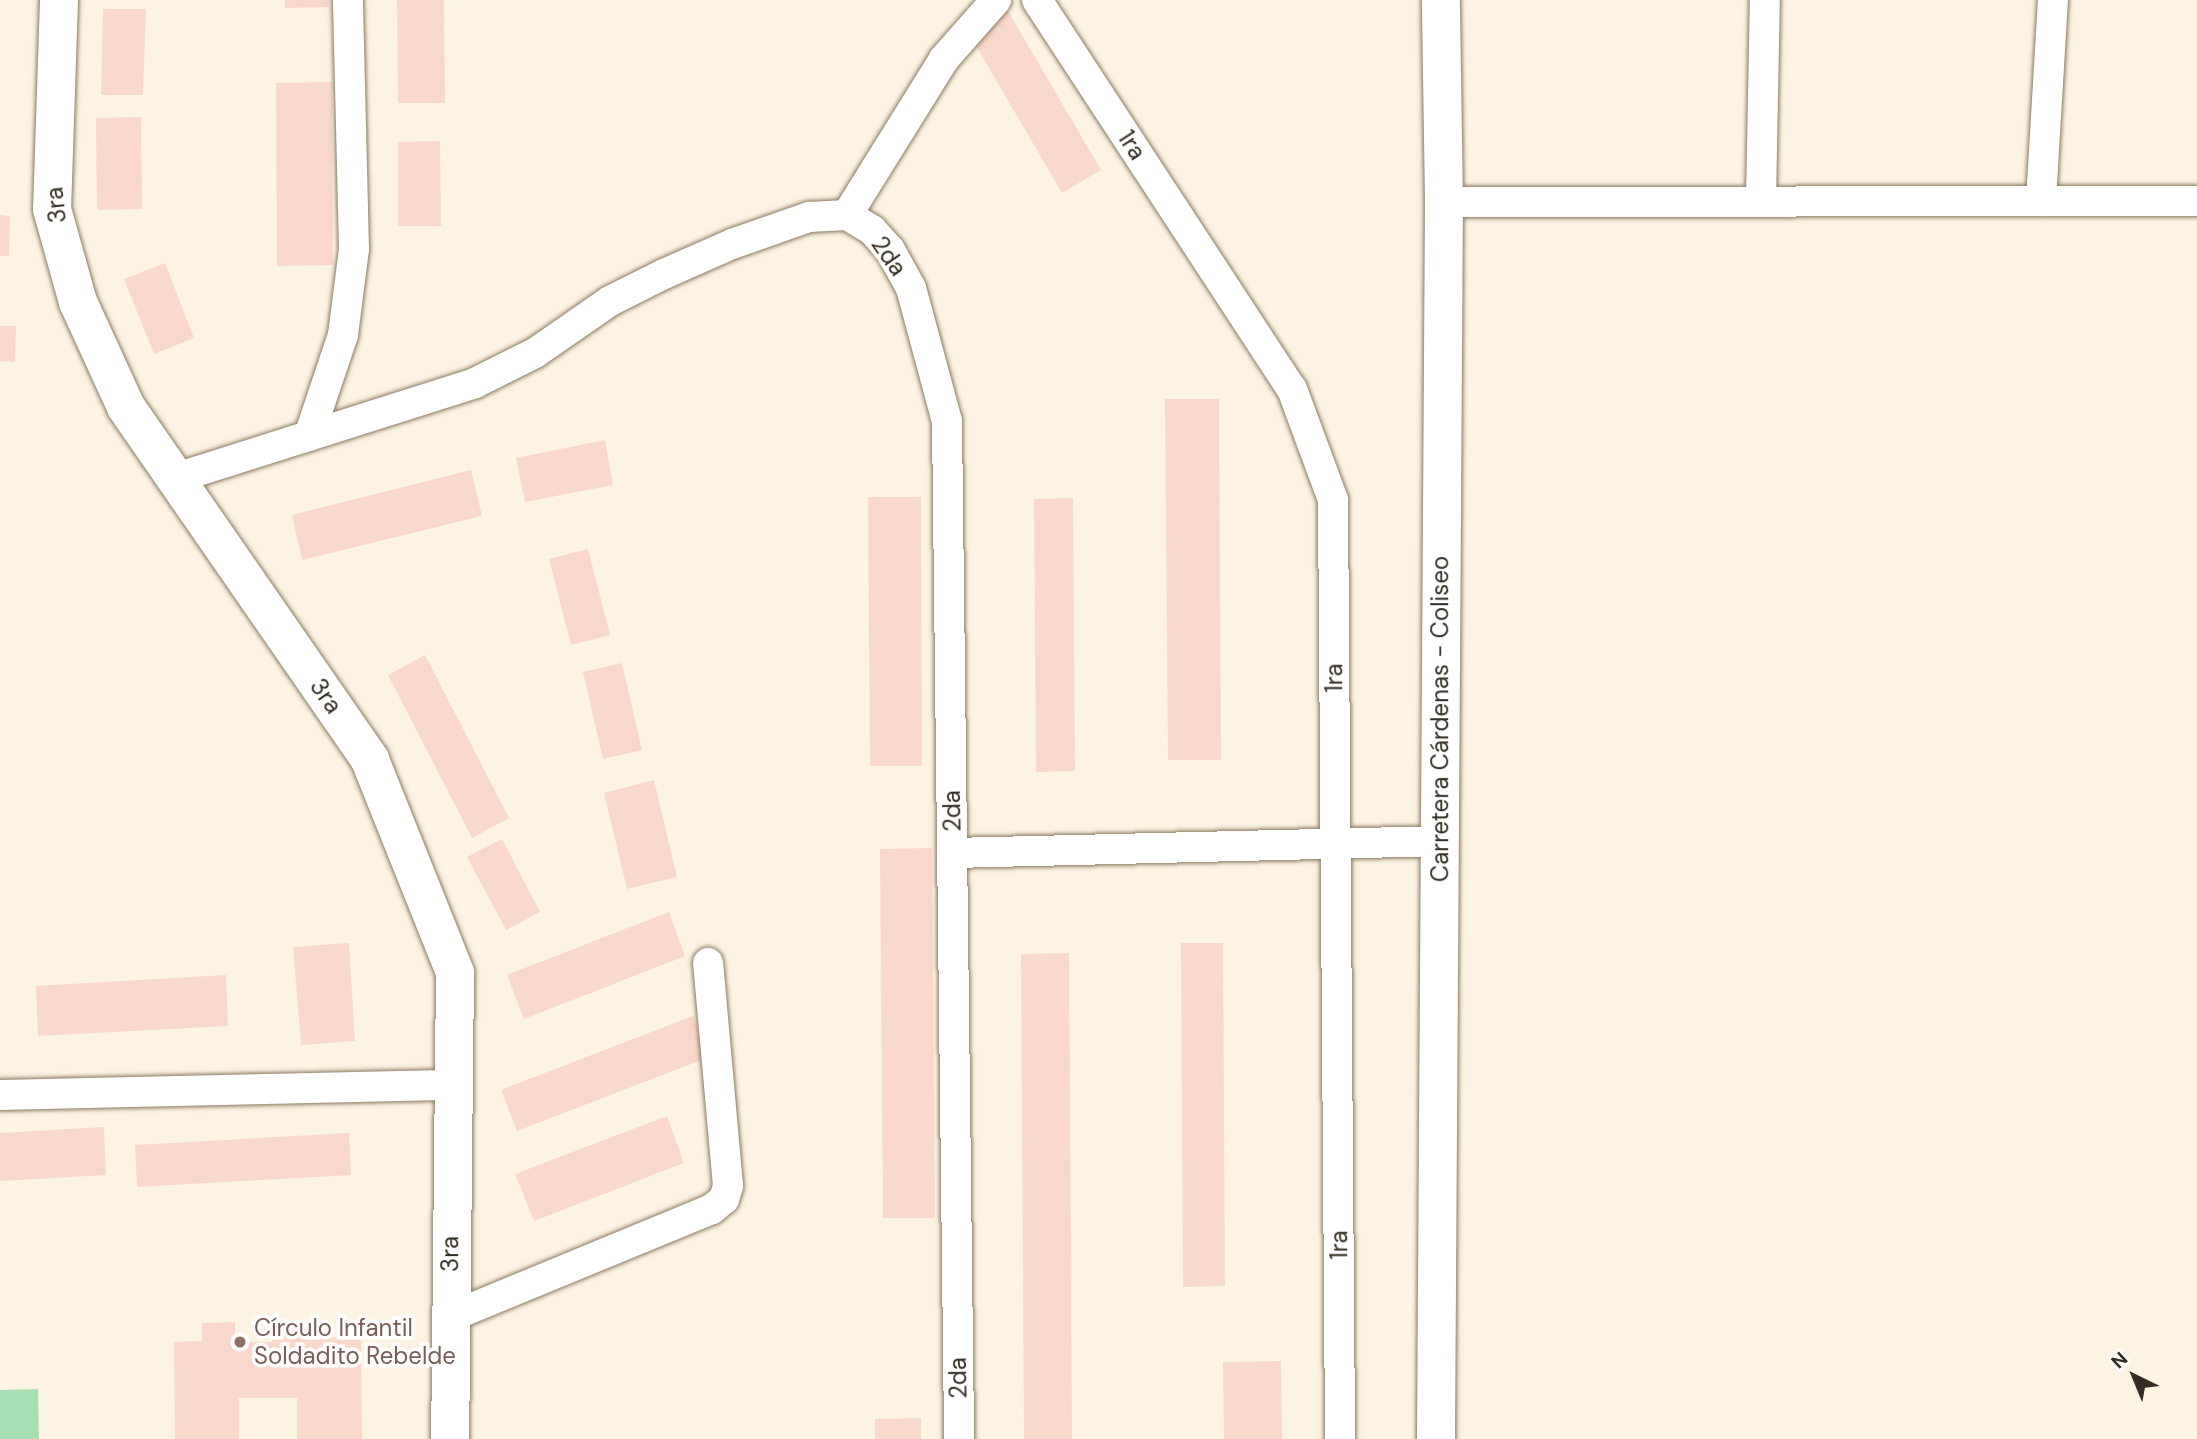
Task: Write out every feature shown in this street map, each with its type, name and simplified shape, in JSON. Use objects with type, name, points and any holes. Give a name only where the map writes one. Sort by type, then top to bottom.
[{"type":"street","name":"3ra","points":[[59,0],[52,209],[78,302],[126,407],[173,479],[370,760],[455,973],[451,1085],[450,1439]]},
{"type":"street","points":[[309,436],[344,335],[354,249],[354,106],[348,0]]},
{"type":"street","points":[[173,479],[475,383],[535,353],[610,301],[732,244],[809,218],[847,215],[930,79],[996,0]]},
{"type":"street","name":"1ra","points":[[1037,0],[1292,389],[1333,500],[1340,1439]]},
{"type":"street","name":"Carretera Cárdenas - Coliseo","points":[[1436,1439],[1444,202],[1441,0]]},
{"type":"street","points":[[1761,201],[1765,0]]},
{"type":"street","points":[[2041,201],[2053,0]]},
{"type":"street","points":[[1444,202],[2197,201]]},
{"type":"street","name":"2da","points":[[847,215],[872,230],[890,250],[911,288],[947,421],[959,1439]]},
{"type":"street","points":[[952,853],[1440,841]]},
{"type":"street","points":[[450,1317],[712,1209],[724,1199],[729,1186],[708,963]]},
{"type":"street","points":[[0,1095],[451,1085]]},
{"type":"green space","points":[[38,1389],[39,1439],[0,1439],[0,1390]]},
{"type":"building","points":[[285,0],[329,0],[329,7],[285,8]]},
{"type":"building","points":[[397,0],[444,0],[445,103],[398,103]]},
{"type":"building","points":[[103,9],[146,9],[143,95],[101,95]]},
{"type":"building","points":[[1008,11],[1101,170],[1062,193],[969,34]]},
{"type":"building","points":[[332,82],[333,265],[277,266],[276,83]]},
{"type":"building","points":[[141,117],[142,209],[97,210],[96,118]]},
{"type":"building","points":[[440,141],[441,226],[398,226],[398,142]]},
{"type":"building","points":[[0,215],[10,216],[9,256],[0,256]]},
{"type":"building","points":[[165,263],[194,338],[154,354],[124,279]]},
{"type":"building","points":[[0,326],[16,326],[15,362],[0,361]]},
{"type":"building","points":[[1165,399],[1219,399],[1221,760],[1168,760]]},
{"type":"building","points":[[605,440],[613,485],[525,502],[516,458]]},
{"type":"building","points":[[471,470],[482,516],[302,560],[292,515]]},
{"type":"building","points":[[868,497],[921,497],[922,766],[870,766]]},
{"type":"building","points":[[1073,498],[1075,771],[1036,772],[1034,499]]},
{"type":"building","points":[[588,549],[610,635],[571,645],[549,559]]},
{"type":"building","points":[[425,655],[509,818],[472,838],[388,675]]},
{"type":"building","points":[[622,663],[642,750],[603,759],[583,672]]},
{"type":"building","points":[[654,780],[677,877],[627,889],[604,793]]},
{"type":"building","points":[[502,839],[540,912],[506,930],[467,857]]},
{"type":"building","points":[[932,848],[935,1218],[883,1218],[880,849]]},
{"type":"building","points":[[669,912],[685,956],[524,1019],[507,975]]},
{"type":"building","points":[[349,943],[355,1041],[301,1045],[293,947]]},
{"type":"building","points":[[1181,943],[1223,943],[1225,1286],[1183,1287]]},
{"type":"building","points":[[1069,953],[1072,1439],[1024,1439],[1021,954]]},
{"type":"building","points":[[226,975],[228,1026],[38,1036],[36,986]]},
{"type":"building","points":[[693,1016],[709,1057],[517,1131],[501,1090]]},
{"type":"building","points":[[667,1116],[684,1163],[534,1221],[515,1174]]},
{"type":"building","points":[[104,1127],[106,1175],[0,1181],[0,1133]]},
{"type":"building","points":[[349,1133],[351,1175],[137,1187],[135,1145]]},
{"type":"building","points":[[308,1321],[308,1338],[361,1337],[362,1439],[297,1439],[297,1398],[239,1398],[239,1439],[175,1439],[174,1342],[202,1341],[202,1323],[235,1322],[235,1342],[272,1342],[271,1322]]},
{"type":"building","points":[[1281,1361],[1282,1439],[1224,1439],[1223,1362]]},
{"type":"building","points":[[921,1418],[921,1439],[875,1439],[875,1419]]},
{"type":"place","name":"Círculo Infantil Soldadito Rebelde","points":[[240,1342]]}]
